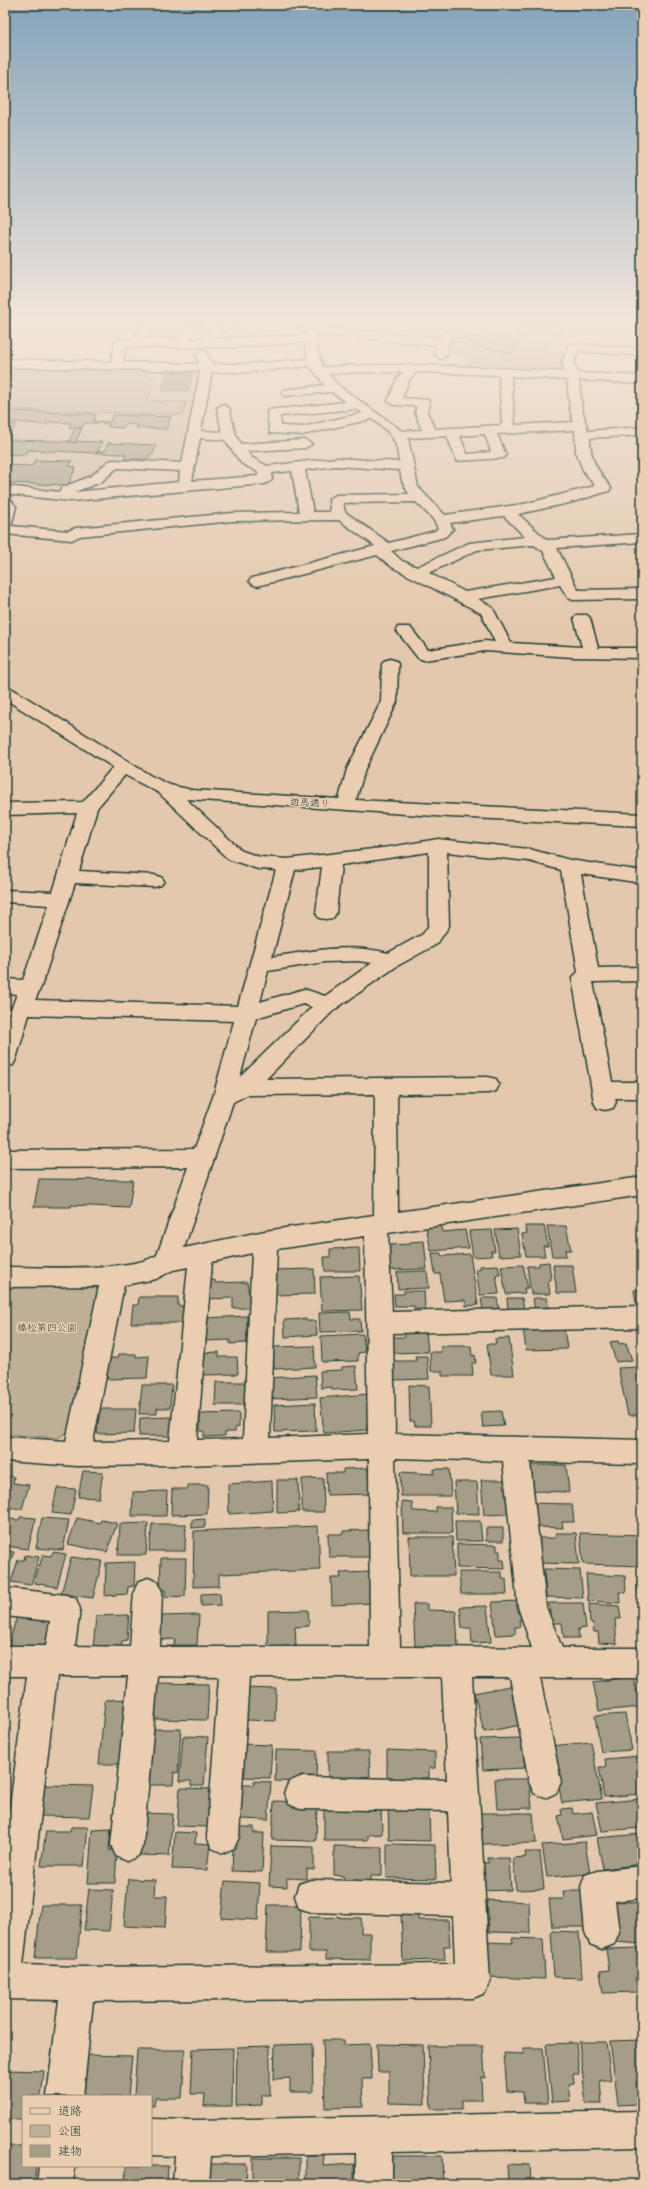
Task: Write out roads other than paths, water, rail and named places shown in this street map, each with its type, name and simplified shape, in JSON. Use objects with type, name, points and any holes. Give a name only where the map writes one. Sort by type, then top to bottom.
[{"type":"street","points":[[184,486],[196,426]]},
{"type":"street","points":[[227,426],[229,436],[246,460],[265,470],[336,462],[407,466]]},
{"type":"street","points":[[275,426],[275,430],[302,431],[324,426]]},
{"type":"street","points":[[257,581],[440,534],[446,529],[442,520],[411,487],[399,435],[387,426]]},
{"type":"street","points":[[427,426],[430,434]]},
{"type":"street","points":[[442,520],[508,512],[579,496],[604,488],[590,470],[583,452],[581,426]]},
{"type":"street","points":[[399,435],[509,429],[642,431]]},
{"type":"street","points":[[452,432],[462,458],[500,455],[490,431]]},
{"type":"street","points":[[194,434],[229,436]]},
{"type":"street","points":[[237,448],[305,444]]},
{"type":"street","points":[[59,496],[96,479],[114,464],[187,467]]},
{"type":"street","points":[[298,467],[307,516]]},
{"type":"street","points":[[5,490],[71,497],[265,480],[265,470]]},
{"type":"street","points":[[150,490],[168,523]]},
{"type":"street","points":[[338,516],[336,499],[421,498]]},
{"type":"street","points":[[5,502],[9,508],[5,525]]},
{"type":"street","points":[[508,512],[540,543],[549,548],[573,595],[641,597]]},
{"type":"street","points":[[5,530],[72,536],[76,532],[233,517],[342,516],[383,549],[397,564],[487,610],[504,646]]},
{"type":"street","points":[[417,573],[474,546],[642,538]]},
{"type":"street","points":[[462,597],[565,580]]},
{"type":"street","points":[[582,618],[591,652]]},
{"type":"street","points":[[404,630],[424,655],[485,646],[591,652],[642,653]]},
{"type":"street","points":[[346,804],[356,769],[389,702],[390,664]]},
{"type":"street","name":"遊馬通り","points":[[5,692],[145,780],[165,789],[192,795],[642,820]]},
{"type":"street","points":[[5,1059],[21,1007],[31,987],[61,899],[88,806],[123,766]]},
{"type":"street","points":[[165,789],[235,855],[258,863],[287,865],[438,845],[529,855],[570,866],[642,877]]},
{"type":"street","points":[[5,809],[88,806]]},
{"type":"street","points":[[224,1097],[244,1087],[327,1005],[390,961],[430,939],[439,926],[438,845]]},
{"type":"street","points":[[326,913],[332,860]]},
{"type":"street","points":[[167,1261],[224,1097],[287,865]]},
{"type":"street","points":[[570,866],[589,975]]},
{"type":"street","points":[[67,876],[154,881]]},
{"type":"street","points":[[5,896],[61,899]]},
{"type":"street","points":[[259,966],[341,953],[376,956],[390,961]]},
{"type":"street","points":[[642,974],[589,975],[582,978],[604,1096],[642,1090]]},
{"type":"street","points":[[5,986],[31,987]]},
{"type":"street","points":[[21,1007],[248,1013],[304,996],[327,1005]]},
{"type":"street","points":[[385,1661],[380,1323],[381,1223],[386,1085]]},
{"type":"street","points":[[244,1087],[488,1085]]},
{"type":"street","points":[[5,1158],[203,1158]]},
{"type":"street","points":[[5,1277],[113,1276],[156,1269],[167,1261],[265,1241],[642,1186]]},
{"type":"street","points":[[256,1450],[265,1241]]},
{"type":"street","points":[[182,1453],[201,1254]]},
{"type":"street","points":[[77,1454],[113,1276]]},
{"type":"street","points":[[380,1323],[642,1317]]},
{"type":"street","points":[[5,1449],[77,1454],[182,1453],[382,1446],[642,1452]]},
{"type":"street","points":[[516,1449],[532,1607],[552,1662]]},
{"type":"street","points":[[127,1845],[144,1661],[148,1592]]},
{"type":"street","points":[[5,1602],[66,1609],[51,1661],[5,1973]]},
{"type":"street","points":[[5,1661],[456,1661],[642,1663]]},
{"type":"street","points":[[223,1837],[234,1661]]},
{"type":"street","points":[[5,1982],[78,1984],[473,1981],[456,1661]]},
{"type":"street","points":[[522,1662],[545,1782]]},
{"type":"street","points":[[300,1794],[463,1796]]},
{"type":"street","points":[[602,1932],[597,1887],[642,1882]]},
{"type":"street","points":[[311,1896],[468,1900]]},
{"type":"street","points":[[65,2095],[78,1984]]},
{"type":"street","points":[[152,2137],[194,2138],[642,2129]]},
{"type":"street","points":[[374,2135],[374,2184]]},
{"type":"street","points":[[191,2184],[194,2138]]},
{"type":"street","points":[[55,2184],[57,2167]]},
{"type":"park label","name":"榛松第四公園","points":[[47,1327]]}]
